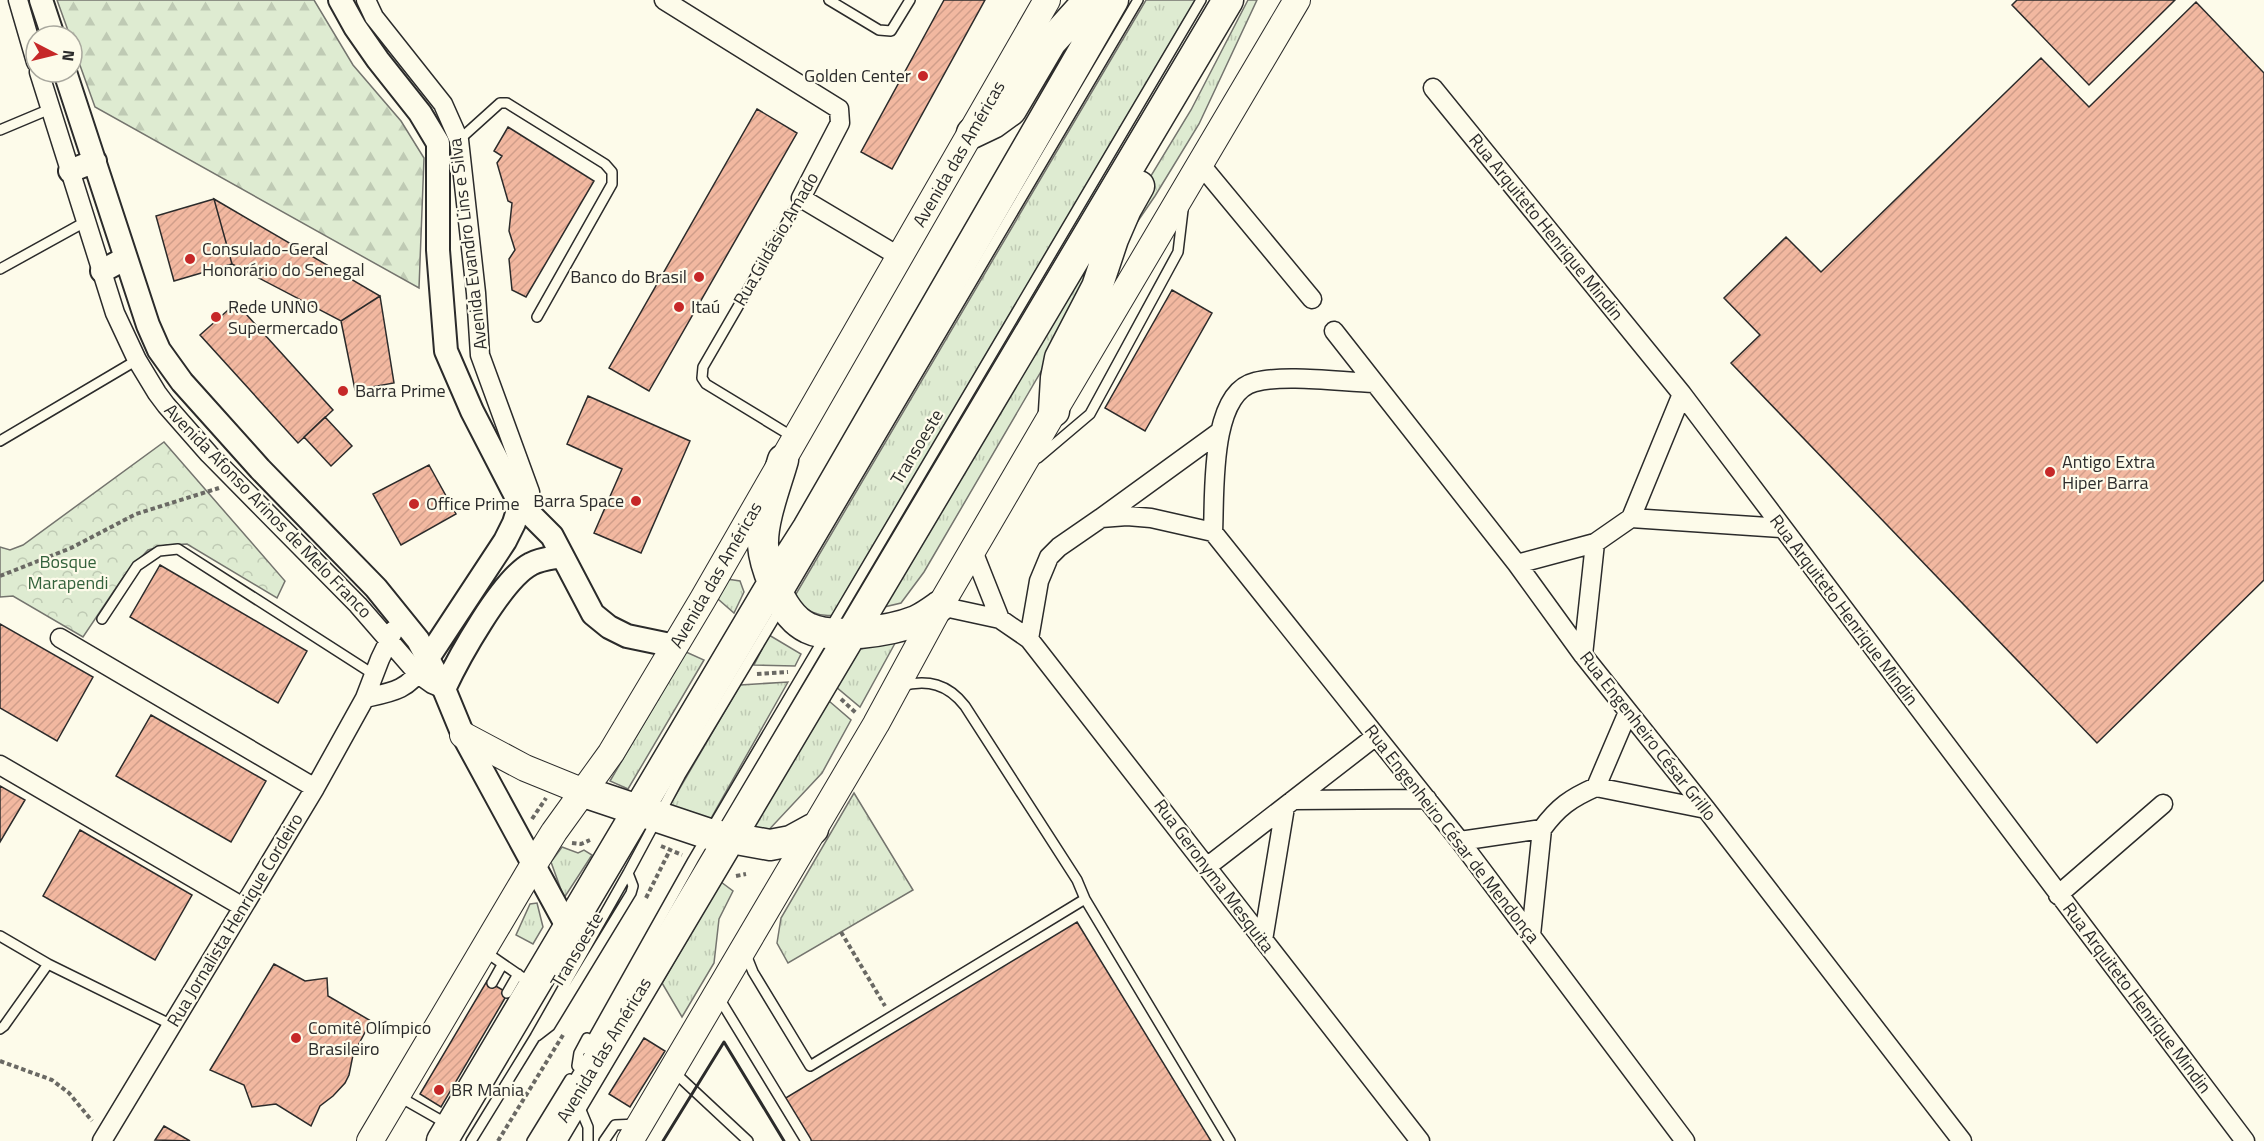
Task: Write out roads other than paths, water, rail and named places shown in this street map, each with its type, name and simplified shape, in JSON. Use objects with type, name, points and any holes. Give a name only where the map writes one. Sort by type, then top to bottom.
[{"type":"highway","points":[[972,133],[993,123],[1011,110],[1051,42],[1089,0]]},
{"type":"highway","points":[[454,1130],[520,984],[568,928],[649,824],[778,593],[808,528],[1113,0]]},
{"type":"highway","name":"Avenida das Américas","points":[[550,1141],[576,1098],[719,836],[838,633],[1197,54],[1228,0]]},
{"type":"highway","points":[[1054,411],[1060,358],[1097,287],[1126,209],[1191,93],[1197,54]]},
{"type":"highway","points":[[789,449],[768,513],[763,544],[766,561],[778,593],[797,621],[807,628],[838,633],[885,629],[917,620],[940,606]]},
{"type":"highway","points":[[584,792],[649,824],[770,845],[801,837],[813,829]]},
{"type":"main road","name":"Avenida das Américas","points":[[370,1141],[407,1101],[492,958],[534,864],[554,831],[611,753],[675,646],[1047,0]]},
{"type":"main road","points":[[635,1133],[896,687],[940,606],[1297,0]]},
{"type":"main road","points":[[463,735],[525,768],[584,792]]},
{"type":"street","points":[[18,0],[25,24]]},
{"type":"street","points":[[41,0],[49,24]]},
{"type":"street","name":"Avenida Evandro Lins e Silva","points":[[340,0],[355,27],[420,113],[438,143],[438,250],[446,351],[472,411],[520,504],[552,536],[593,614],[609,627],[627,636],[675,646]]},
{"type":"street","name":"Avenida Evandro Lins e Silva","points":[[366,0],[374,17],[444,104],[459,140],[476,293],[480,355],[530,492],[520,504]]},
{"type":"street","name":"Rua Gildásio Amado","points":[[663,0],[839,109],[840,123],[801,198]]},
{"type":"street","name":"Avenida Afonso Arinos de Melo Franco","points":[[42,84],[115,313],[137,360],[166,405],[237,482],[358,605],[388,639],[423,666],[444,689],[463,735],[568,928]]},
{"type":"street","name":"Avenida Afonso Arinos de Melo Franco","points":[[70,84],[148,324],[159,350],[182,382],[260,469],[376,588],[402,619],[423,666]]},
{"type":"street","name":"Rua Arquiteto Henrique Mindin","points":[[1432,88],[1682,394],[2245,1141]]},
{"type":"street","points":[[70,171],[95,162]]},
{"type":"street","points":[[1201,165],[1312,299]]},
{"type":"street","points":[[801,198],[900,257]]},
{"type":"street","points":[[102,271],[126,258]]},
{"type":"street","name":"Rua Engenheiro César Grillo","points":[[1334,331],[1517,564],[1583,655],[1706,809],[1962,1141]]},
{"type":"street","points":[[1101,518],[1127,516],[1151,518],[1213,532],[1218,433],[1234,394],[1252,382],[1271,379],[1374,383]]},
{"type":"street","points":[[1517,564],[1595,543],[1631,518],[1682,394]]},
{"type":"street","points":[[1029,639],[1039,581],[1049,557],[1059,547],[1218,433]]},
{"type":"street","points":[[365,698],[390,693],[405,687],[423,666],[505,541],[520,504]]},
{"type":"street","points":[[1631,518],[1782,528]]},
{"type":"street","name":"Rua Engenheiro César de Mendonça","points":[[1213,532],[1460,841],[1685,1141]]},
{"type":"street","points":[[1583,655],[1595,543]]},
{"type":"street","points":[[973,552],[1000,619]]},
{"type":"street","points":[[444,689],[472,637],[510,582],[530,564],[562,556]]},
{"type":"street","name":"Rua Geronyma Mesquita","points":[[940,606],[1000,619],[1029,639],[1420,1141]]},
{"type":"street","name":"Rua Jornalista Henrique Cordeiro","points":[[104,1138],[315,788],[365,698],[388,639],[402,619]]},
{"type":"street","points":[[60,638],[315,788]]},
{"type":"street","points":[[1596,787],[1628,712]]},
{"type":"street","points":[[1208,866],[1376,736]]},
{"type":"street","points":[[0,765],[243,907]]},
{"type":"street","points":[[1531,936],[1542,829],[1573,797],[1596,787],[1706,809]]},
{"type":"street","points":[[1289,804],[1427,799]]},
{"type":"street","points":[[1263,940],[1289,804]]},
{"type":"street","points":[[2058,895],[2163,804]]},
{"type":"street","points":[[1460,841],[1542,829]]},
{"type":"lane","points":[[829,0],[879,30],[891,31],[910,0]]},
{"type":"lane","name":"Transoeste","points":[[778,593],[829,522],[1138,0]]},
{"type":"lane","name":"Transoeste","points":[[838,633],[1201,0]]},
{"type":"lane","points":[[459,140],[500,103],[507,103],[606,164],[612,172],[612,184],[537,317]]},
{"type":"lane","points":[[0,130],[50,110]]},
{"type":"lane","points":[[1020,472],[1090,414],[1179,252],[1185,192]]},
{"type":"lane","name":"Rua Gildásio Amado","points":[[789,449],[706,384],[702,378],[703,367],[801,198]]},
{"type":"lane","points":[[0,269],[85,222]]},
{"type":"lane","points":[[0,441],[137,360]]},
{"type":"lane","points":[[102,619],[137,566],[159,550],[178,549],[374,674]]},
{"type":"lane","points":[[896,687],[914,683],[933,683],[957,695],[1077,880],[1085,899],[1230,1141]]},
{"type":"lane","name":"Transoeste","points":[[454,1130],[535,1037],[550,1026],[631,893],[633,886],[628,873],[649,824]]},
{"type":"lane","points":[[532,1141],[577,1066],[581,1047],[657,919],[719,836]]},
{"type":"lane","points":[[744,947],[753,972],[810,1066],[1085,899]]},
{"type":"lane","points":[[0,936],[48,964],[172,1025]]},
{"type":"lane","points":[[492,958],[492,983]]},
{"type":"lane","points":[[492,958],[520,984]]},
{"type":"lane","points":[[0,1029],[48,964]]},
{"type":"lane","points":[[716,994],[806,1141]]},
{"type":"lane","points":[[672,1070],[748,1141]]},
{"type":"lane","points":[[407,1101],[424,1096]]},
{"type":"lane","points":[[576,1098],[588,1127],[588,1141]]},
{"type":"lane","points":[[407,1101],[454,1130]]},
{"type":"lane","points":[[604,1141],[615,1125],[635,1133]]},
{"type":"place","name":"Golden Center","points":[[923,76]]},
{"type":"place","name":"Consulado-Geral Honorário do Senegal","points":[[190,259]]},
{"type":"place","name":"Banco do Brasil","points":[[699,277]]},
{"type":"place","name":"Itaú","points":[[679,307]]},
{"type":"place","name":"Rede UNNO Supermercado","points":[[216,317]]},
{"type":"place","name":"Barra Prime","points":[[343,391]]},
{"type":"place","name":"Antigo Extra Hiper Barra","points":[[2050,472]]},
{"type":"place","name":"Barra Space","points":[[636,501]]},
{"type":"place","name":"Office Prime","points":[[414,504]]},
{"type":"place","name":"Comitê Olímpico Brasileiro","points":[[296,1038]]},
{"type":"place","name":"BR Mania","points":[[439,1090]]},
{"type":"park label","name":"Bosque Marapendi","points":[[68,572]]}]
